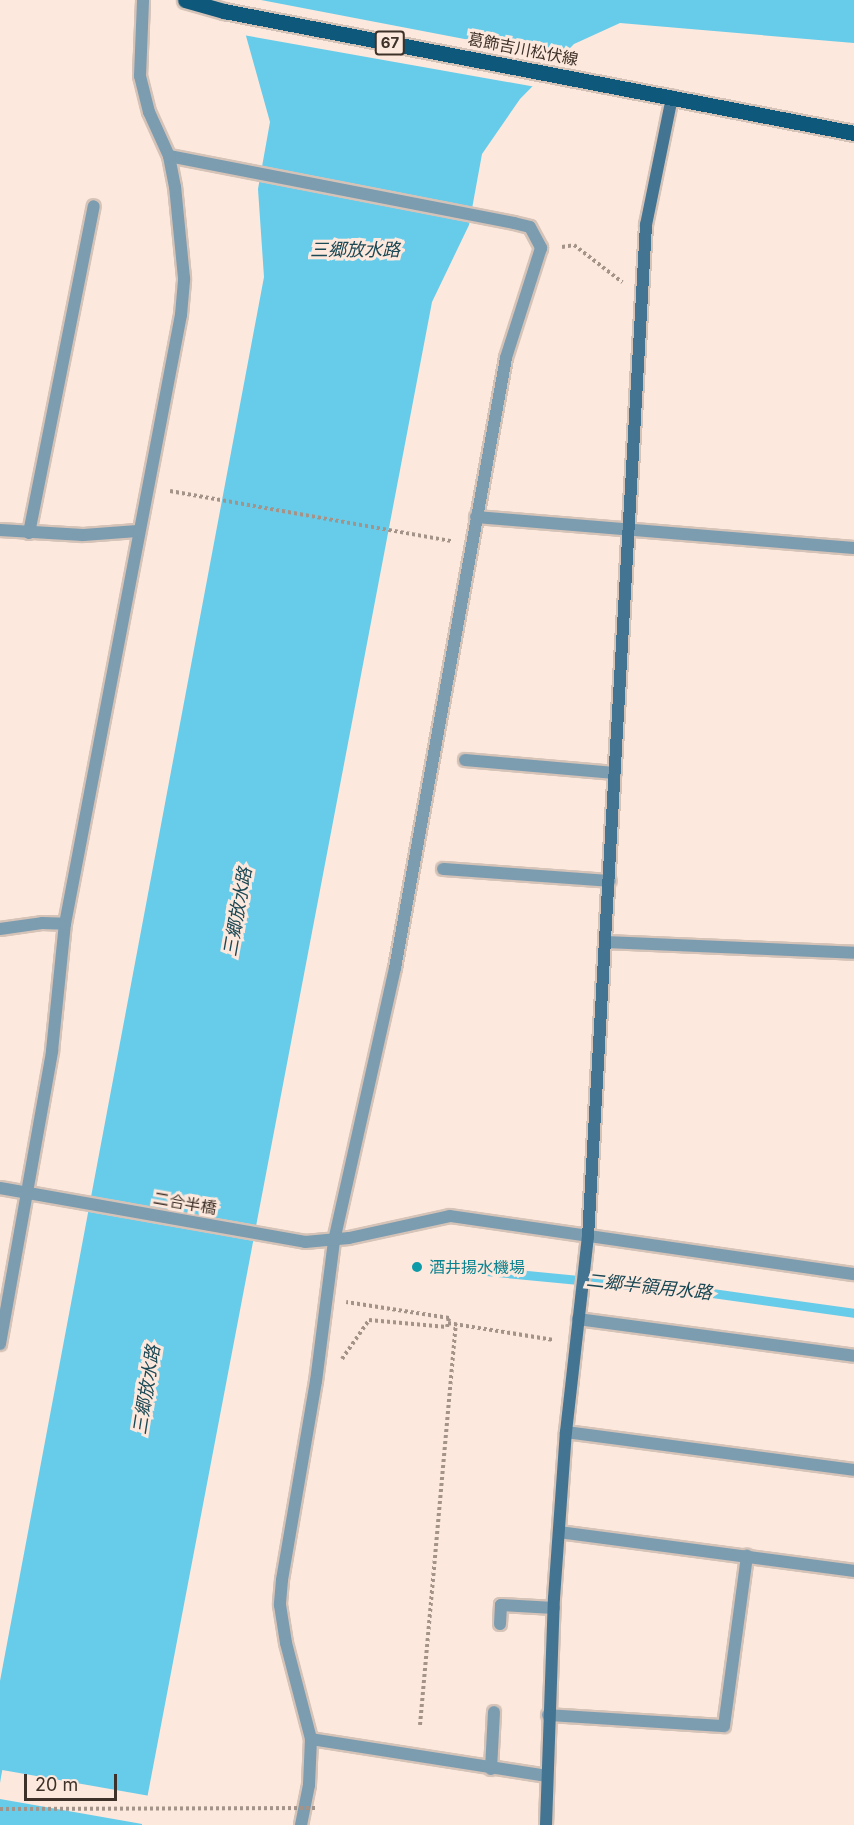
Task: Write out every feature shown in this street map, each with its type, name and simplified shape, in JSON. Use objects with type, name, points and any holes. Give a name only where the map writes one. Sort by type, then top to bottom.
[{"type":"main road","name":"葛飾吉川松伏線","points":[[185,0],[224,11],[854,133]]},
{"type":"street","points":[[0,1344],[30,1192],[52,1051],[65,924],[138,531],[181,315],[184,278],[169,156],[149,112],[140,76],[144,0]]},
{"type":"street","points":[[546,1825],[548,1715],[554,1608],[567,1432],[587,1242],[610,881],[642,297],[651,195],[672,97]]},
{"type":"street","points":[[169,156],[530,227],[541,248],[506,358],[395,968],[334,1240],[316,1381],[280,1605],[311,1739],[309,1785],[301,1825]]},
{"type":"street","points":[[29,533],[94,206]]},
{"type":"street","points":[[476,518],[854,548]]},
{"type":"street","points":[[0,530],[29,533],[138,531]]},
{"type":"street","points":[[465,760],[615,773]]},
{"type":"street","points":[[443,869],[610,881]]},
{"type":"street","points":[[0,929],[42,923],[65,924]]},
{"type":"street","points":[[606,942],[854,953]]},
{"type":"street","name":"二合半橋","points":[[0,1188],[305,1242],[334,1240],[440,1216],[587,1242],[854,1274]]},
{"type":"street","points":[[579,1313],[854,1356]]},
{"type":"street","points":[[567,1432],[854,1470]]},
{"type":"street","points":[[559,1532],[854,1571]]},
{"type":"street","points":[[548,1715],[724,1726],[747,1556]]},
{"type":"street","points":[[500,1624],[501,1605],[554,1608]]},
{"type":"street","points":[[491,1769],[494,1712]]},
{"type":"street","points":[[311,1739],[546,1776]]},
{"type":"path","points":[[559,248],[574,245],[642,297]]},
{"type":"path","points":[[178,493],[438,539]]},
{"type":"path","points":[[316,1381],[341,1361],[369,1320],[447,1327],[449,1318],[352,1303]]},
{"type":"path","points":[[448,1323],[575,1344]]},
{"type":"path","points":[[420,1725],[456,1324]]},
{"type":"path","points":[[0,1809],[315,1809]]},
{"type":"water","name":"三郷放水路","points":[[236,0],[854,0],[854,43],[620,23],[574,44],[520,99],[482,154],[469,225],[432,302],[142,1825],[0,1825],[0,1681],[264,277],[258,189],[270,122]]},
{"type":"pier","points":[[233,0],[261,0],[563,58],[536,87],[243,35]]},
{"type":"pier","points":[[2,1770],[150,1796],[145,1825],[0,1799]]},
{"type":"waterway","name":"二郷半領用水路","points":[[444,1267],[705,1292],[854,1313]]},
{"type":"place","name":"酒井揚水機場","points":[[417,1267]]}]
